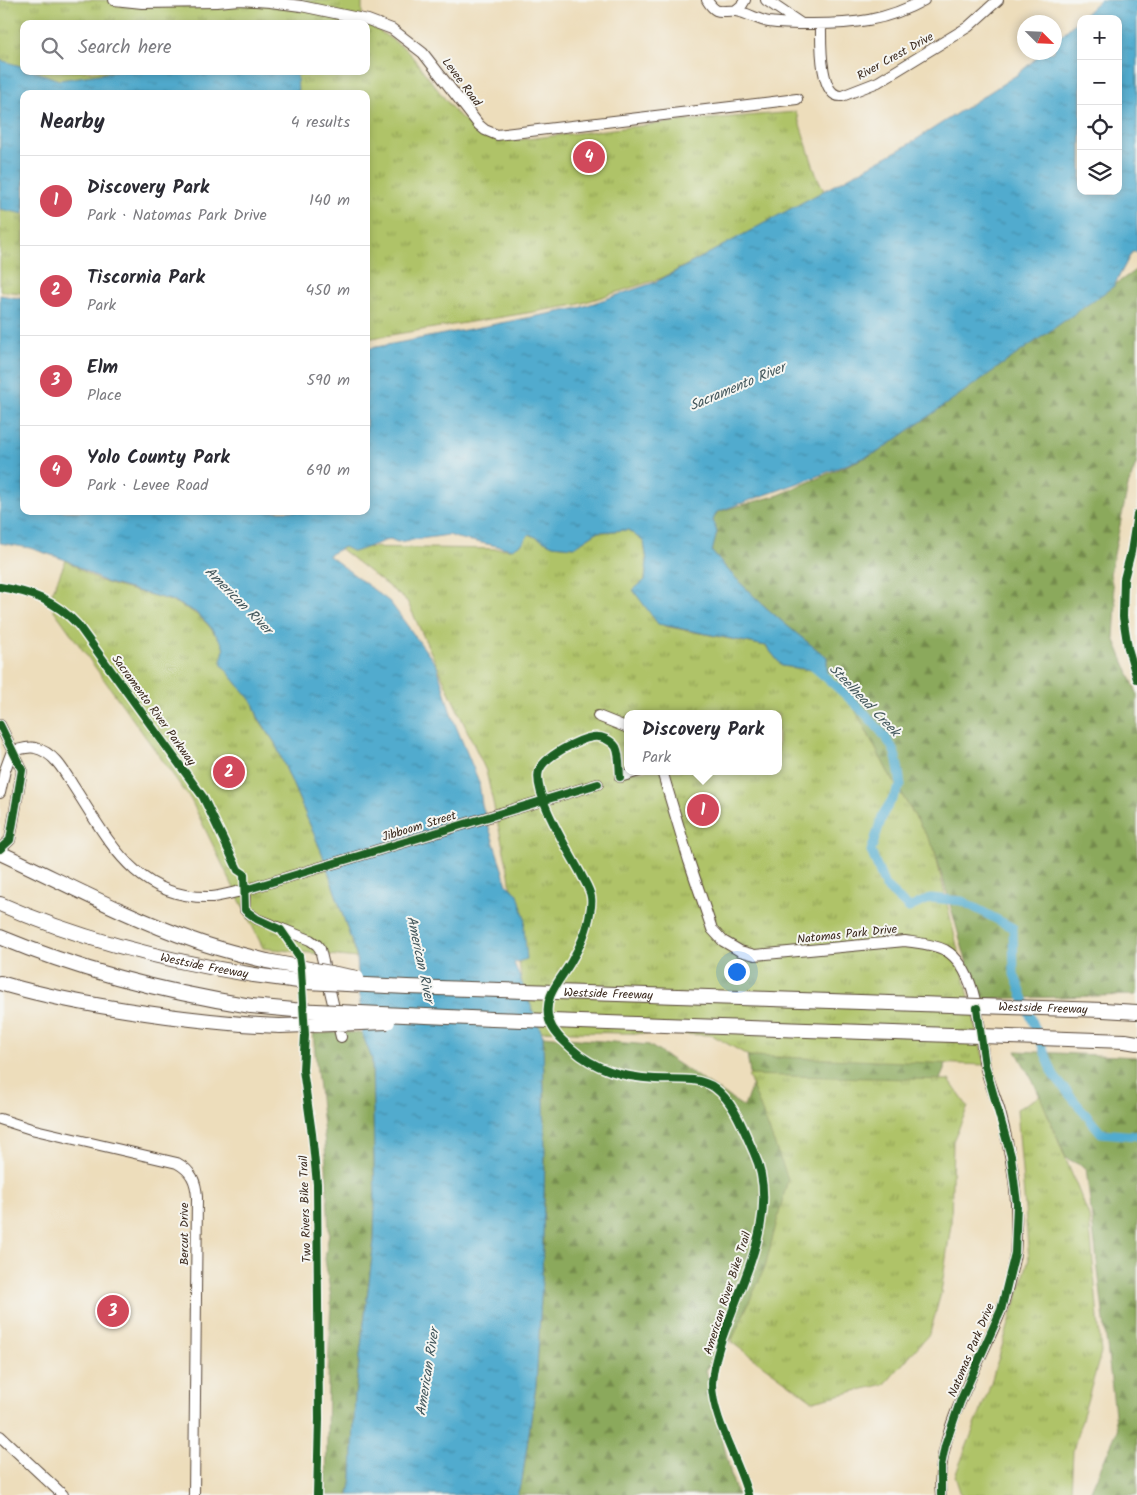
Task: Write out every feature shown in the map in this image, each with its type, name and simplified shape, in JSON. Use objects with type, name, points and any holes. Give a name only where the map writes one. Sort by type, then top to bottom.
[{"type":"highway","points":[[0,851],[154,925],[220,949],[267,961],[407,988]]},
{"type":"highway","name":"Westside Freeway","points":[[2,905],[120,946],[195,965],[306,982],[407,988],[1137,1010]]},
{"type":"highway","points":[[5,939],[73,965],[118,978],[199,997],[251,1006],[294,1010],[1133,1042]]},
{"type":"highway","points":[[0,983],[69,1000],[169,1017],[240,1024],[280,1026],[492,1018]]},
{"type":"highway","points":[[0,990],[16,988]]},
{"type":"street","name":"Levee Road","points":[[114,0],[142,3],[239,0],[270,2],[368,20]]},
{"type":"street","points":[[707,0],[719,12],[735,11],[769,22],[801,24],[862,22],[886,17],[924,0]]},
{"type":"street","points":[[735,11],[745,0]]},
{"type":"street","points":[[766,0],[801,24]]},
{"type":"street","name":"River Crest Drive","points":[[822,24],[821,54],[828,88],[832,94],[842,96],[878,82],[968,28],[998,0]]},
{"type":"street","name":"Levee Road","points":[[370,21],[392,29],[423,53],[479,125],[497,135],[797,99]]},
{"type":"street","points":[[598,716],[624,726]]},
{"type":"street","points":[[0,725],[22,770],[10,840],[0,851]]},
{"type":"street","name":"Jibboom Street","points":[[12,751],[33,747],[54,757],[115,850],[134,871],[152,883],[176,893],[200,897],[214,897],[245,890],[598,784]]},
{"type":"street","points":[[0,793],[4,770],[12,751]]},
{"type":"street","points":[[620,778],[628,775]]},
{"type":"street","name":"Natomas Park Drive","points":[[663,775],[712,929],[724,941],[740,951],[755,955],[905,941],[925,944],[944,950],[954,956],[963,967],[977,1008],[985,1065],[1011,1156],[1017,1204],[1015,1252],[1002,1310],[960,1402],[945,1446],[941,1495]]},
{"type":"street","points":[[245,890],[245,902],[250,908],[250,914],[257,919],[310,940],[317,945],[322,956],[341,1038]]},
{"type":"street","name":"Bercut Drive","points":[[0,1119],[31,1129],[178,1163],[187,1170],[194,1180],[197,1197],[194,1495]]},
{"type":"street","points":[[0,1436],[63,1495]]},
{"type":"green space","points":[[0,0],[362,0],[363,20],[20,20],[20,75],[370,75],[370,25],[407,50],[455,112],[482,136],[517,140],[683,121],[796,112],[816,174],[825,193],[662,278],[576,305],[370,338],[370,90],[20,90],[20,293],[0,291]]},
{"type":"green space","points":[[1137,269],[1137,462],[1128,486],[1110,574],[1116,604],[1114,638],[1137,693],[1137,995],[977,999],[934,848],[888,772],[834,670],[827,672],[827,657],[766,608],[712,552],[717,532],[713,520],[717,512],[779,495],[878,452]]},
{"type":"green space","points":[[628,530],[644,542],[647,561],[645,580],[664,626],[766,646],[782,666],[827,672],[834,670],[888,772],[934,848],[985,1065],[749,1056],[712,1035],[527,1031],[509,874],[486,771],[407,601],[338,547],[511,549],[529,534],[553,545],[574,547],[597,532]]},
{"type":"green space","points":[[66,560],[101,581],[178,604],[202,619],[220,640],[224,649],[222,665],[253,703],[258,718],[275,743],[322,853],[357,958],[263,948],[191,800],[48,602]]},
{"type":"green space","points":[[362,1033],[372,1059],[374,1241],[355,1396],[352,1477],[349,1495],[326,1495],[331,1298],[325,1259],[329,1233],[325,1144],[313,1034]]},
{"type":"green space","points":[[543,1036],[649,1045],[744,1107],[752,1085],[745,1042],[946,1049],[944,1070],[932,1098],[706,1369],[737,1495],[517,1495],[522,1480],[536,1385],[542,1281],[545,1154]]},
{"type":"green space","points":[[1016,1051],[1137,1057],[1137,1495],[1089,1495],[1117,1431],[1086,1168],[1066,1158],[1035,1085]]},
{"type":"green space","points":[[748,1075],[949,1080],[968,1107],[953,1141],[951,1224],[941,1293],[930,1333],[885,1384],[813,1401],[731,1342],[765,1267],[788,1179]]},
{"type":"green space","points":[[1040,1096],[1089,1216],[1101,1353],[1073,1450],[1071,1495],[961,1495],[955,1476],[988,1392],[1029,1259],[1017,1109]]},
{"type":"water","points":[[1100,0],[1137,0],[1137,252],[1132,252],[1114,286],[878,452],[810,479],[717,512],[713,520],[717,532],[712,552],[766,608],[827,657],[827,672],[782,666],[766,646],[658,624],[633,590],[645,580],[647,561],[644,542],[628,530],[597,532],[574,547],[553,545],[529,534],[523,543],[512,549],[449,535],[397,542],[390,539],[354,552],[344,547],[328,555],[390,602],[437,666],[451,714],[479,782],[482,805],[507,885],[518,894],[525,919],[527,959],[514,963],[543,1036],[545,1154],[542,1281],[536,1385],[522,1480],[517,1495],[349,1495],[352,1477],[355,1396],[374,1241],[375,1204],[372,1059],[362,1033],[357,958],[322,853],[275,743],[258,717],[253,703],[222,665],[221,661],[224,650],[222,643],[208,624],[195,612],[173,601],[105,582],[66,560],[30,548],[0,543],[0,295],[20,298],[20,515],[370,515],[370,348],[579,308],[656,282],[906,146],[1018,74],[1034,60],[1062,60],[1062,35],[1077,21],[1077,195],[1122,195],[1122,15],[1084,15]]},
{"type":"water","points":[[0,60],[20,66],[20,75],[45,75],[59,80],[92,75],[297,75],[298,90],[20,90],[20,213],[0,209]]},
{"type":"waterway","name":"Steelhead Creek","points":[[809,663],[865,713],[892,747],[896,756],[901,785],[883,814],[871,851],[885,886],[909,908],[930,898],[962,901],[1013,928],[1014,974],[1054,1076],[1101,1133],[1137,1136]]},
{"type":"cycle path","points":[[1137,514],[1131,552],[1124,579],[1123,617],[1128,648],[1137,679]]},
{"type":"cycle path","name":"Sacramento River Parkway","points":[[0,587],[42,599],[61,610],[78,625],[203,797],[238,870],[244,874],[245,910],[257,919],[281,930],[299,956],[305,1035],[303,1070],[317,1184],[319,1419],[317,1495]]},
{"type":"cycle path","points":[[0,725],[22,770],[10,840],[0,849]]},
{"type":"cycle path","name":"American River Bike Trail","points":[[620,777],[619,758],[616,747],[609,740],[596,737],[579,741],[562,750],[547,760],[539,771],[538,781],[546,808],[588,888],[591,901],[591,909],[581,943],[554,988],[548,1003],[549,1020],[555,1032],[564,1042],[580,1056],[600,1067],[632,1076],[655,1079],[694,1080],[715,1088],[733,1109],[754,1153],[761,1174],[762,1216],[752,1259],[718,1351],[712,1384],[716,1411],[748,1495]]},
{"type":"cycle path","points":[[245,890],[598,784]]},
{"type":"cycle path","points":[[941,1495],[941,1466],[945,1446],[960,1402],[1001,1310],[1015,1253],[1017,1204],[1011,1156],[985,1065],[977,1008]]},
{"type":"place","name":"Yolo County Park","points":[[589,157]]},
{"type":"place","name":"Tiscornia Park","points":[[229,772]]},
{"type":"place","name":"Discovery Park","points":[[703,810]]},
{"type":"place","name":"Elm","points":[[113,1311]]},
{"type":"water label","name":"Sacramento River","points":[[737,386]]},
{"type":"water label","name":"American River","points":[[239,600]]},
{"type":"water label","name":"American River","points":[[421,959]]},
{"type":"water label","name":"American River","points":[[427,1372]]}]
